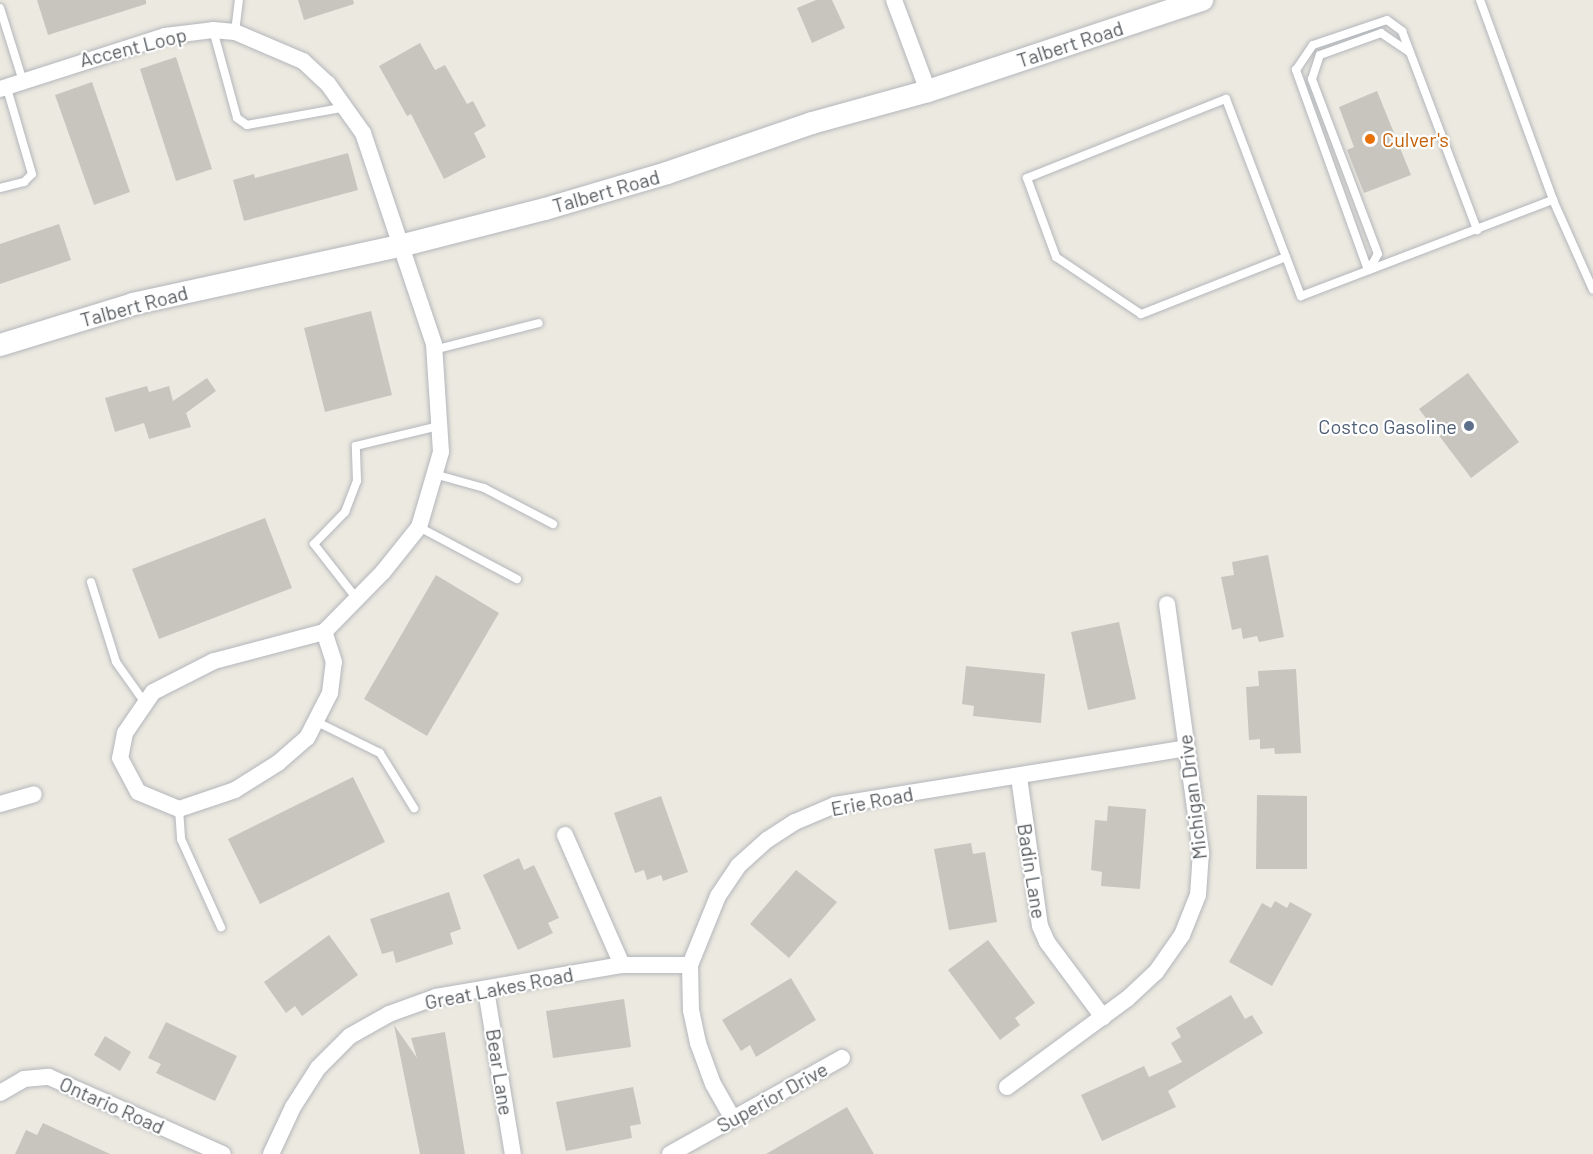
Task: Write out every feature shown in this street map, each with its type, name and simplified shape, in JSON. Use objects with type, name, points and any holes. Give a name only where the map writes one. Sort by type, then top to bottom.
[{"type":"street","points":[[894,0],[928,91]]},
{"type":"street","name":"Talbert Road","points":[[0,345],[133,304],[400,246],[556,206],[812,123],[928,91],[1202,0]]},
{"type":"street","name":"Accent Loop","points":[[9,84],[144,41],[213,30],[235,32],[303,61],[346,107],[363,133],[434,350],[441,452],[419,527]]},
{"type":"street","points":[[324,632],[334,662],[330,693],[307,738],[278,763],[235,790],[179,809],[138,792],[120,758],[125,733],[153,692],[214,661],[324,632],[357,599],[419,527]]},
{"type":"street","name":"Michigan Drive","points":[[1007,1087],[1103,1017],[1156,972],[1182,935],[1198,895],[1201,852],[1167,604]]},
{"type":"street","name":"Erie Road","points":[[733,1119],[713,1084],[698,1043],[691,1010],[690,964],[717,896],[738,866],[795,822],[835,805],[1186,748]]},
{"type":"street","name":"Badin Lane","points":[[1018,777],[1040,926],[1047,942],[1103,1017]]},
{"type":"street","points":[[0,804],[34,794]]},
{"type":"street","points":[[565,835],[622,965]]},
{"type":"street","name":"Great Lakes Road","points":[[270,1154],[293,1107],[318,1068],[350,1036],[388,1014],[436,998],[622,965],[690,964]]},
{"type":"street","name":"Bear Lane","points":[[486,990],[513,1154]]},
{"type":"street","name":"Superior Drive","points":[[670,1154],[842,1058]]},
{"type":"street","name":"Ontario Road","points":[[0,1093],[24,1079],[49,1077],[223,1154]]},
{"type":"lane","points":[[235,32],[239,0]]},
{"type":"lane","points":[[1480,0],[1553,200],[1593,290]]},
{"type":"lane","points":[[0,8],[9,84],[32,174],[24,182],[0,188]]},
{"type":"lane","points":[[1368,270],[1296,70],[1313,45],[1387,20],[1402,31],[1477,230]]},
{"type":"lane","points":[[213,30],[237,118],[247,125],[346,107]]},
{"type":"lane","points":[[1368,270],[1378,254],[1312,80],[1320,55],[1381,33],[1410,52]]},
{"type":"lane","points":[[1286,257],[1141,314],[1056,257],[1027,178],[1226,99],[1301,296],[1553,200]]},
{"type":"lane","points":[[434,350],[538,323]]},
{"type":"lane","points":[[357,599],[314,544],[345,512],[357,481],[356,446],[439,426]]},
{"type":"lane","points":[[434,474],[484,488],[553,524]]},
{"type":"lane","points":[[419,527],[517,579]]},
{"type":"lane","points":[[91,582],[116,662],[145,703]]},
{"type":"lane","points":[[315,721],[380,753],[414,808]]},
{"type":"lane","points":[[179,809],[181,839],[221,927]]},
{"type":"building","points":[[37,0],[146,0],[146,4],[48,35]]},
{"type":"building","points":[[298,0],[353,0],[354,4],[304,20]]},
{"type":"building","points":[[816,0],[832,0],[845,28],[812,43],[797,8]]},
{"type":"building","points":[[420,43],[435,70],[445,65],[467,104],[473,101],[486,126],[474,133],[486,157],[444,179],[411,114],[407,116],[379,66]]},
{"type":"building","points":[[176,57],[212,169],[176,181],[140,69]]},
{"type":"building","points":[[92,82],[130,192],[94,205],[55,95]]},
{"type":"building","points":[[1377,91],[1411,175],[1364,193],[1347,150],[1354,147],[1339,107]]},
{"type":"building","points":[[348,153],[358,190],[244,221],[233,180],[254,174],[255,178]]},
{"type":"building","points":[[59,224],[71,260],[0,284],[0,244]]},
{"type":"building","points":[[371,311],[392,395],[325,412],[304,328]]},
{"type":"building","name":"Costco Gasoline","points":[[1468,373],[1519,442],[1471,478],[1419,409]]},
{"type":"building","points":[[207,378],[216,391],[186,413],[191,427],[149,439],[144,423],[115,432],[105,398],[147,386],[149,392],[169,386],[173,401]]},
{"type":"building","points":[[265,518],[292,588],[159,639],[132,569]]},
{"type":"building","points":[[1268,555],[1284,637],[1259,642],[1257,636],[1243,639],[1241,628],[1232,630],[1221,577],[1234,575],[1232,562]]},
{"type":"building","points":[[436,575],[499,613],[427,736],[364,699]]},
{"type":"building","points":[[1119,622],[1136,699],[1088,710],[1071,632]]},
{"type":"building","points":[[966,666],[1045,674],[1041,723],[973,716],[974,706],[962,704]]},
{"type":"building","points":[[1296,669],[1301,753],[1275,754],[1274,748],[1260,749],[1260,739],[1249,740],[1246,687],[1259,686],[1258,671]]},
{"type":"building","points":[[353,777],[385,842],[260,904],[228,839]]},
{"type":"building","points":[[1257,795],[1307,796],[1307,869],[1256,869]]},
{"type":"building","points":[[661,796],[688,872],[663,881],[661,875],[647,880],[644,870],[635,873],[614,813]]},
{"type":"building","points":[[1108,806],[1146,809],[1140,889],[1101,886],[1102,872],[1091,870],[1095,820],[1107,821]]},
{"type":"building","points":[[971,843],[973,854],[985,852],[997,922],[949,930],[934,849]]},
{"type":"building","points":[[519,858],[524,870],[534,865],[559,918],[548,923],[553,933],[518,950],[483,875]]},
{"type":"building","points":[[796,870],[837,902],[789,958],[750,924]]},
{"type":"building","points":[[449,892],[461,929],[450,933],[453,944],[396,963],[393,951],[382,954],[370,919]]},
{"type":"building","points":[[1275,901],[1287,908],[1290,902],[1312,914],[1272,986],[1229,962],[1262,903],[1271,908]]},
{"type":"building","points":[[329,935],[358,975],[302,1016],[295,1006],[286,1013],[264,982]]},
{"type":"building","points":[[988,940],[1035,1003],[1015,1018],[1020,1025],[1000,1040],[948,970]]},
{"type":"building","points":[[791,978],[816,1020],[756,1057],[750,1045],[741,1051],[722,1020]]},
{"type":"building","points":[[1231,995],[1245,1019],[1252,1015],[1263,1033],[1168,1091],[1176,1107],[1102,1141],[1081,1095],[1144,1066],[1149,1077],[1182,1062],[1171,1043],[1181,1037],[1176,1028]]},
{"type":"building","points":[[624,999],[631,1047],[553,1058],[546,1011]]},
{"type":"building","points":[[166,1022],[237,1056],[215,1101],[156,1073],[161,1064],[148,1058]]},
{"type":"building","points":[[394,1025],[417,1058],[411,1038],[445,1032],[465,1154],[420,1154]]},
{"type":"building","points":[[105,1036],[131,1052],[120,1071],[94,1055]]},
{"type":"building","points":[[633,1087],[641,1124],[630,1126],[632,1138],[566,1151],[556,1102]]},
{"type":"building","points":[[847,1107],[874,1154],[766,1154]]},
{"type":"building","points":[[43,1123],[110,1154],[15,1154],[26,1130],[37,1135]]},
{"type":"place","name":"Culver's","points":[[1370,139]]},
{"type":"place","name":"Costco Gasoline","points":[[1469,426]]}]
